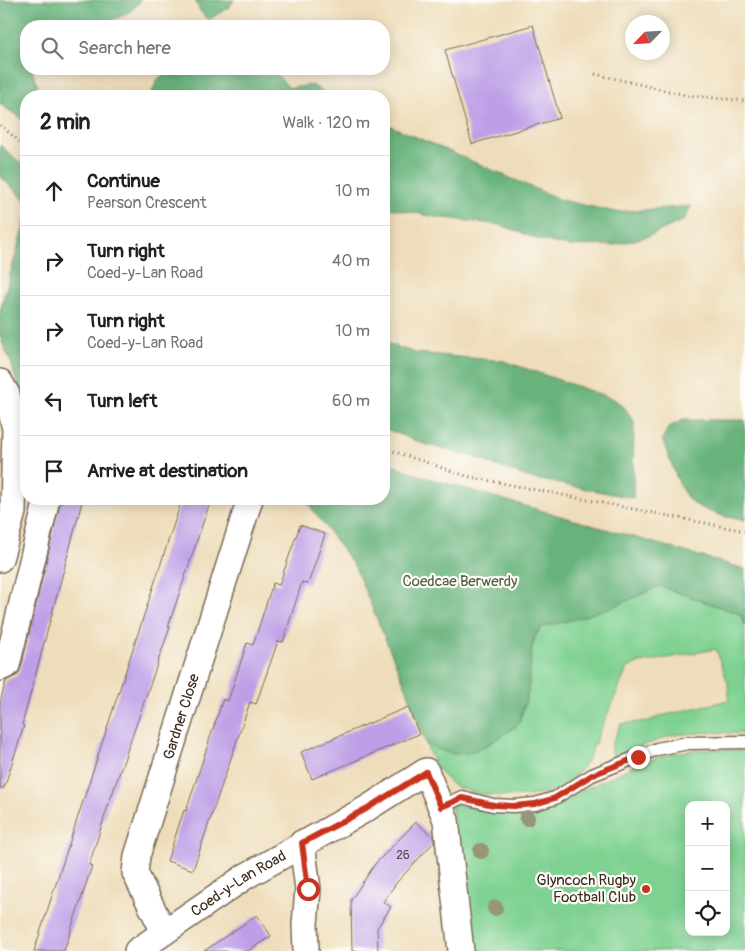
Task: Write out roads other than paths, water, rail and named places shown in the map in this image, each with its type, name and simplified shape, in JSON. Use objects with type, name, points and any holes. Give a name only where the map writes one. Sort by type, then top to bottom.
[{"type":"street","points":[[0,382],[7,394],[15,429],[13,512],[0,560]]},
{"type":"street","points":[[0,668],[7,665],[46,505]]},
{"type":"street","name":"Gardner Close","points":[[164,932],[135,872],[137,856],[248,505]]},
{"type":"street","name":"Coed-y-Lan Road","points":[[137,951],[246,876],[302,843],[366,809],[426,772],[443,814]]},
{"type":"street","points":[[443,814],[461,951]]},
{"type":"street","points":[[302,843],[308,889],[305,924],[306,951]]},
{"type":"lane","points":[[443,814],[462,798],[494,805],[514,806],[535,804],[555,798],[592,775],[658,749],[688,743],[745,742]]},
{"type":"place","name":"Glyncoch Rugby Football Club","points":[[646,889]]},
{"type":"park label","name":"Coedcae Berwerdy","points":[[460,581]]}]
